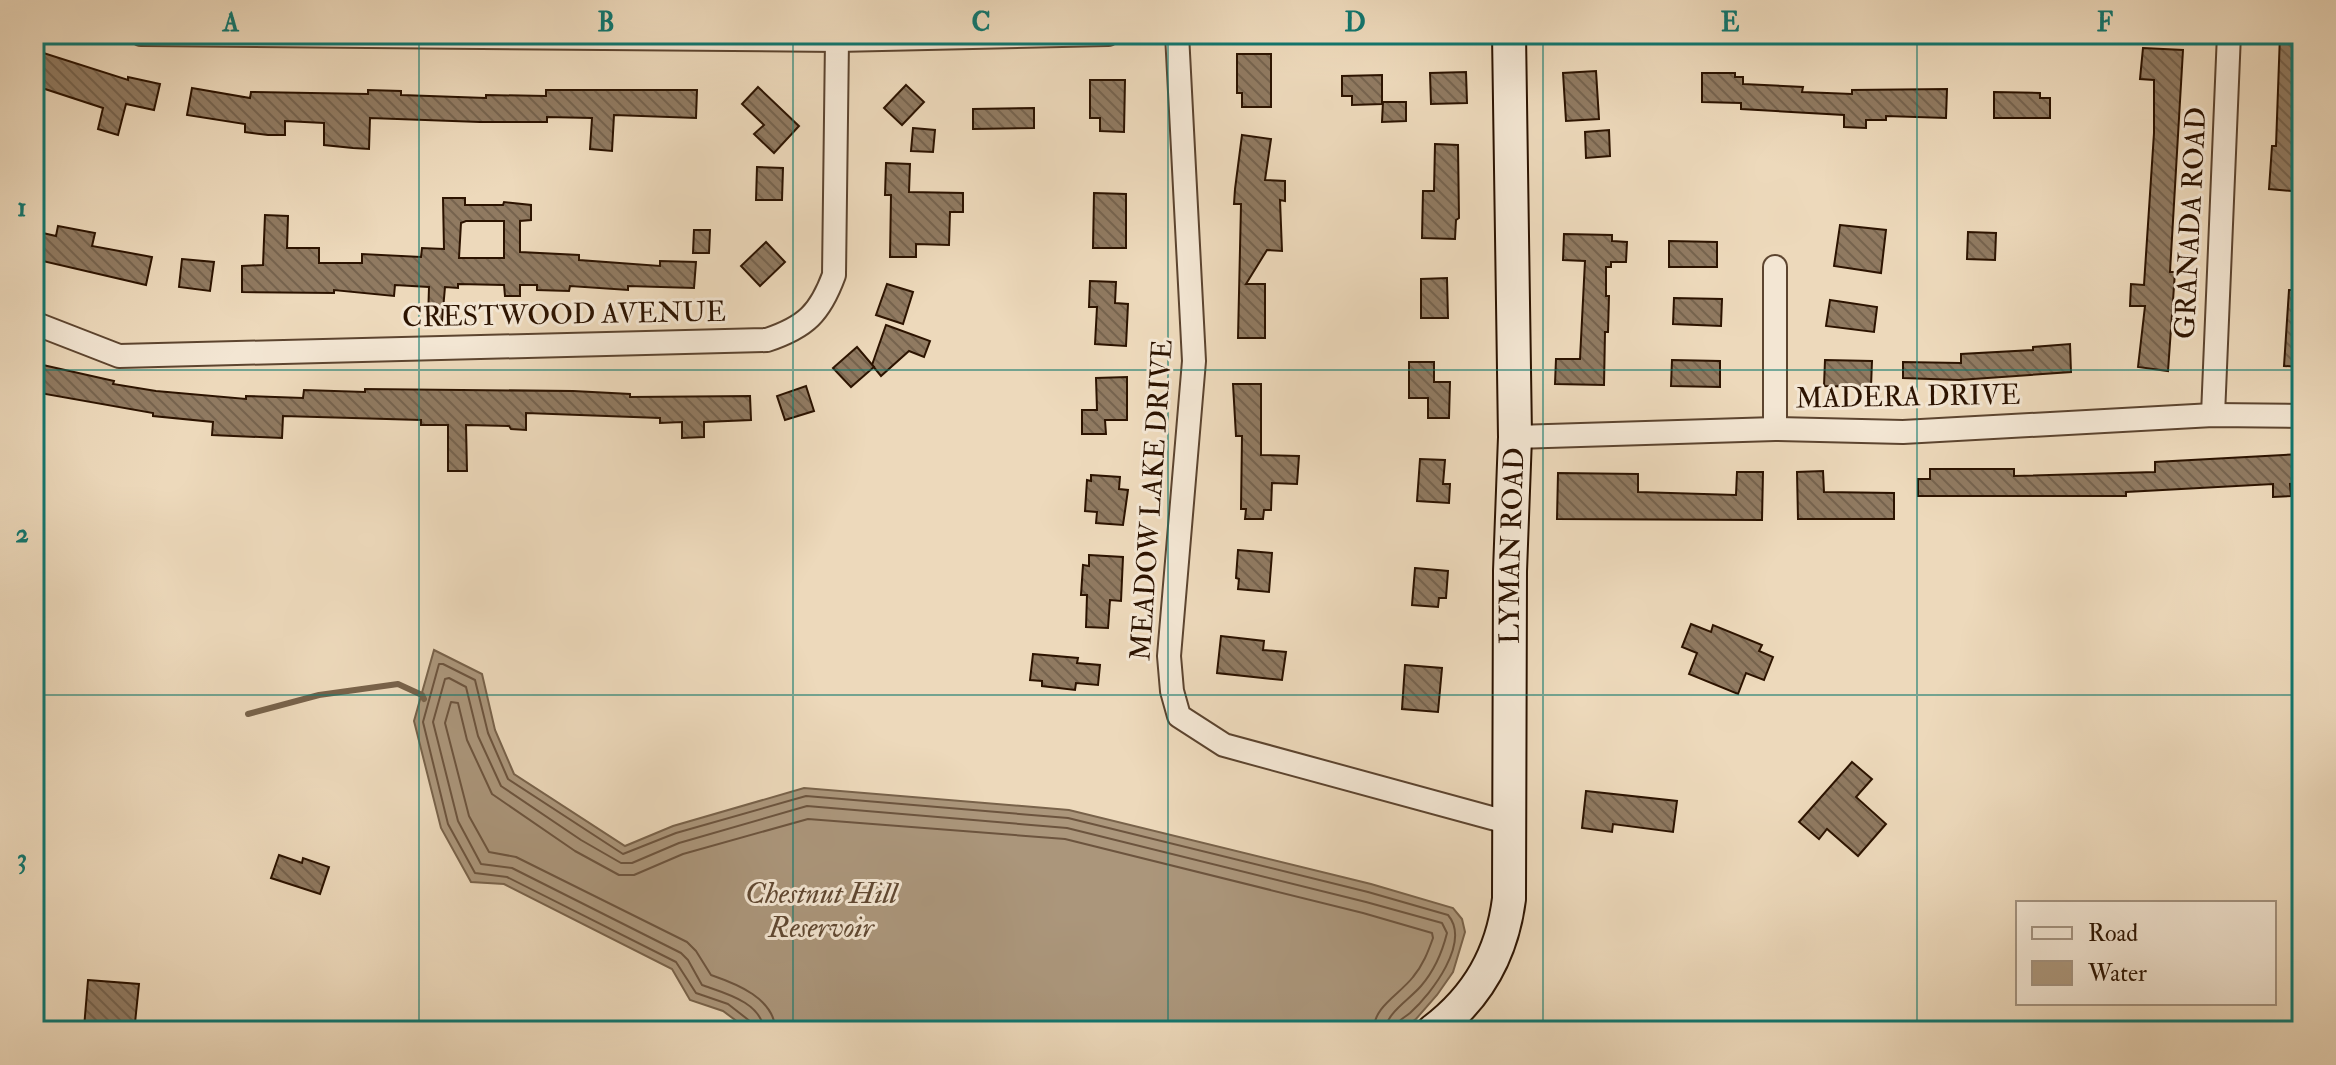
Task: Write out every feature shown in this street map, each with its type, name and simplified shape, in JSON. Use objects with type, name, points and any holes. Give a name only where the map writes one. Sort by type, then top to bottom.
[{"type":"street","points":[[141,34],[837,40],[1108,34]]},
{"type":"street","name":"MEADOW LAKE DRIVE","points":[[1177,34],[1194,361],[1169,656],[1172,691],[1179,716],[1224,745],[1510,823]]},
{"type":"street","name":"LYMAN ROAD","points":[[1433,1031],[1457,1011],[1476,989],[1498,951],[1509,899],[1510,571],[1515,437],[1509,34]]},
{"type":"street","name":"GRANADA ROAD","points":[[2213,415],[2229,34]]},
{"type":"street","name":"CRESTWOOD AVENUE","points":[[34,323],[119,356],[767,340],[791,332],[813,316],[826,297],[834,275],[837,40]]},
{"type":"street","points":[[1775,267],[1775,429]]},
{"type":"street","name":"MADERA DRIVE","points":[[1515,437],[1775,429],[1903,432],[2213,415],[2302,416]]},
{"type":"water","name":"Chestnut Hill Reservoir","points":[[434,650],[482,674],[495,730],[514,774],[625,846],[673,826],[804,788],[1069,810],[1371,884],[1453,908],[1462,919],[1465,932],[1453,972],[1416,1019],[1398,1031],[750,1031],[723,1011],[690,1000],[672,969],[504,884],[471,882],[441,828],[414,721]]},
{"type":"building","points":[[2280,34],[2302,34],[2302,192],[2269,189],[2272,146],[2276,146]]},
{"type":"building","points":[[2143,48],[2183,50],[2170,272],[2175,272],[2168,371],[2138,367],[2145,306],[2130,306],[2131,284],[2144,285],[2154,133],[2154,80],[2140,79]]},
{"type":"building","points":[[34,50],[128,80],[128,77],[160,84],[154,110],[126,104],[118,135],[98,129],[103,108],[42,88],[44,81],[34,78]]},
{"type":"building","points":[[1237,54],[1271,54],[1271,107],[1242,107],[1242,93],[1237,93]]},
{"type":"building","points":[[1596,71],[1599,119],[1566,121],[1563,73]]},
{"type":"building","points":[[1466,72],[1467,103],[1431,104],[1430,73]]},
{"type":"building","points":[[1702,73],[1735,73],[1735,77],[1743,77],[1743,84],[1803,87],[1802,92],[1852,94],[1852,90],[1947,89],[1946,118],[1886,116],[1886,120],[1866,120],[1866,128],[1844,127],[1844,115],[1741,109],[1741,103],[1702,102]]},
{"type":"building","points":[[1382,75],[1382,104],[1352,105],[1352,96],[1342,96],[1342,76]]},
{"type":"building","points":[[1090,80],[1125,80],[1124,132],[1100,131],[1100,118],[1090,118]]},
{"type":"building","points":[[906,85],[924,102],[902,125],[884,108]]},
{"type":"building","points":[[758,87],[799,126],[774,153],[754,134],[764,125],[742,104]]},
{"type":"building","points":[[192,88],[250,98],[251,92],[368,94],[368,90],[401,91],[401,95],[486,98],[486,95],[546,96],[546,90],[697,90],[696,118],[614,115],[612,151],[590,149],[592,118],[547,117],[547,122],[370,118],[369,149],[324,145],[324,123],[285,121],[285,135],[268,135],[245,132],[245,124],[187,115]]},
{"type":"building","points":[[1994,92],[2040,93],[2040,98],[2050,98],[2050,118],[1994,118]]},
{"type":"building","points":[[1383,102],[1406,102],[1406,121],[1382,122]]},
{"type":"building","points":[[1034,108],[1034,128],[973,129],[973,109]]},
{"type":"building","points":[[913,128],[935,130],[933,152],[911,151]]},
{"type":"building","points":[[1609,130],[1610,156],[1586,158],[1585,132]]},
{"type":"building","points":[[1242,135],[1271,139],[1265,180],[1285,181],[1285,201],[1280,200],[1282,251],[1267,250],[1246,284],[1265,284],[1265,338],[1238,338],[1241,204],[1234,204]]},
{"type":"building","points":[[1435,144],[1458,145],[1459,218],[1456,220],[1455,239],[1422,238],[1423,191],[1434,191]]},
{"type":"building","points":[[886,163],[910,164],[909,192],[963,193],[963,212],[950,212],[949,245],[916,244],[916,257],[890,257],[891,195],[885,195]]},
{"type":"building","points":[[757,167],[783,168],[782,200],[756,200]]},
{"type":"building","points":[[1094,193],[1126,194],[1126,248],[1093,248]]},
{"type":"building","points":[[443,198],[465,198],[465,205],[503,205],[504,202],[531,205],[531,220],[520,221],[520,252],[579,255],[579,260],[660,266],[660,261],[696,262],[694,288],[628,286],[628,290],[570,286],[569,291],[537,290],[537,285],[520,285],[520,296],[505,296],[504,285],[458,284],[458,288],[445,287],[442,321],[428,320],[429,287],[395,285],[394,296],[334,290],[334,293],[242,292],[242,266],[263,265],[265,215],[288,216],[287,248],[319,248],[319,263],[362,263],[362,254],[421,257],[422,248],[444,249]],"holes":[[[504,221],[504,258],[459,258],[461,223]]]},
{"type":"building","points":[[1840,225],[1886,230],[1881,273],[1834,266]]},
{"type":"building","points":[[58,226],[95,233],[92,246],[152,257],[146,285],[34,259],[34,231],[56,236]]},
{"type":"building","points":[[694,230],[710,230],[709,253],[693,253]]},
{"type":"building","points":[[1968,232],[1996,233],[1995,260],[1967,259]]},
{"type":"building","points":[[1564,234],[1612,235],[1612,241],[1627,242],[1626,262],[1611,262],[1611,267],[1606,267],[1606,296],[1609,296],[1604,385],[1555,384],[1556,359],[1580,359],[1585,261],[1563,260]]},
{"type":"building","points":[[1669,241],[1717,242],[1717,267],[1669,267]]},
{"type":"building","points":[[766,242],[785,262],[760,286],[741,266]]},
{"type":"building","points":[[182,259],[214,262],[210,291],[179,287]]},
{"type":"building","points":[[1447,278],[1448,318],[1421,318],[1421,279]]},
{"type":"building","points":[[1090,281],[1116,282],[1115,303],[1128,304],[1126,346],[1095,344],[1097,307],[1089,307]]},
{"type":"building","points":[[887,284],[913,292],[903,324],[876,315]]},
{"type":"building","points":[[2289,290],[2302,290],[2302,367],[2284,366]]},
{"type":"building","points":[[1674,298],[1722,299],[1721,326],[1673,324]]},
{"type":"building","points":[[1830,300],[1877,307],[1874,332],[1826,326]]},
{"type":"building","points":[[886,325],[930,341],[924,357],[909,351],[881,376],[872,365]]},
{"type":"building","points":[[2070,344],[2071,372],[1959,380],[1903,378],[1903,362],[1961,363],[1961,354],[2033,350],[2033,347]]},
{"type":"building","points":[[857,347],[874,367],[851,387],[833,368]]},
{"type":"building","points":[[1672,360],[1720,361],[1720,387],[1671,386]]},
{"type":"building","points":[[1825,360],[1872,361],[1871,387],[1824,386]]},
{"type":"building","points":[[1409,362],[1434,362],[1434,382],[1450,382],[1449,418],[1428,418],[1428,398],[1409,398]]},
{"type":"building","points":[[34,363],[114,381],[113,384],[246,399],[246,396],[303,398],[304,390],[365,392],[365,389],[573,391],[630,394],[630,397],[750,396],[751,420],[704,422],[704,437],[682,438],[682,422],[660,423],[660,418],[526,413],[526,430],[511,429],[509,426],[466,425],[467,471],[448,471],[448,425],[421,425],[421,420],[283,416],[282,438],[212,435],[213,422],[153,416],[153,413],[34,392]]},
{"type":"building","points":[[1127,377],[1127,420],[1105,420],[1106,434],[1082,434],[1082,410],[1097,410],[1096,378]]},
{"type":"building","points":[[1233,384],[1261,384],[1261,455],[1299,456],[1297,484],[1272,483],[1271,510],[1264,510],[1263,519],[1245,519],[1246,509],[1241,509],[1242,436],[1236,436]]},
{"type":"building","points":[[806,386],[814,411],[785,420],[777,396]]},
{"type":"building","points":[[2302,454],[2302,483],[2290,484],[2291,496],[2273,497],[2273,484],[2126,492],[2126,496],[1918,496],[1918,479],[1930,479],[1930,469],[2014,469],[2014,476],[2155,472],[2155,462]]},
{"type":"building","points":[[1420,459],[1445,460],[1443,484],[1450,484],[1449,503],[1417,501]]},
{"type":"building","points":[[1823,471],[1824,492],[1894,493],[1894,519],[1798,519],[1797,472]]},
{"type":"building","points":[[1737,472],[1763,472],[1762,520],[1557,519],[1558,473],[1638,474],[1638,492],[1736,495]]},
{"type":"building","points":[[1091,475],[1120,477],[1119,489],[1128,490],[1123,525],[1096,523],[1097,512],[1085,511],[1087,480],[1091,481]]},
{"type":"building","points":[[1238,550],[1272,553],[1269,592],[1238,589]]},
{"type":"building","points":[[1089,555],[1123,557],[1121,601],[1110,600],[1108,628],[1086,627],[1087,595],[1081,595],[1083,565],[1089,566]]},
{"type":"building","points":[[1415,568],[1448,571],[1446,598],[1439,598],[1438,607],[1412,605]]},
{"type":"building","points":[[1691,624],[1711,632],[1713,625],[1762,645],[1759,651],[1773,657],[1764,680],[1746,673],[1738,694],[1689,674],[1697,653],[1682,647]]},
{"type":"building","points":[[1221,636],[1264,641],[1263,650],[1286,652],[1282,680],[1217,673]]},
{"type":"building","points":[[1033,654],[1078,658],[1077,663],[1100,665],[1098,685],[1076,683],[1075,690],[1042,686],[1042,681],[1030,680]]},
{"type":"building","points":[[1405,665],[1442,668],[1438,712],[1402,709]]},
{"type":"building","points":[[1852,762],[1872,779],[1856,797],[1886,824],[1858,856],[1827,829],[1819,839],[1799,822]]},
{"type":"building","points":[[1586,791],[1677,801],[1673,832],[1613,824],[1612,832],[1582,828]]},
{"type":"building","points":[[279,855],[302,863],[303,858],[329,867],[320,894],[271,878]]},
{"type":"building","points":[[88,980],[139,984],[135,1023],[106,1021],[106,1029],[84,1028]]},
{"type":"waterway","points":[[248,714],[319,695],[398,684],[422,695],[424,699]]}]
